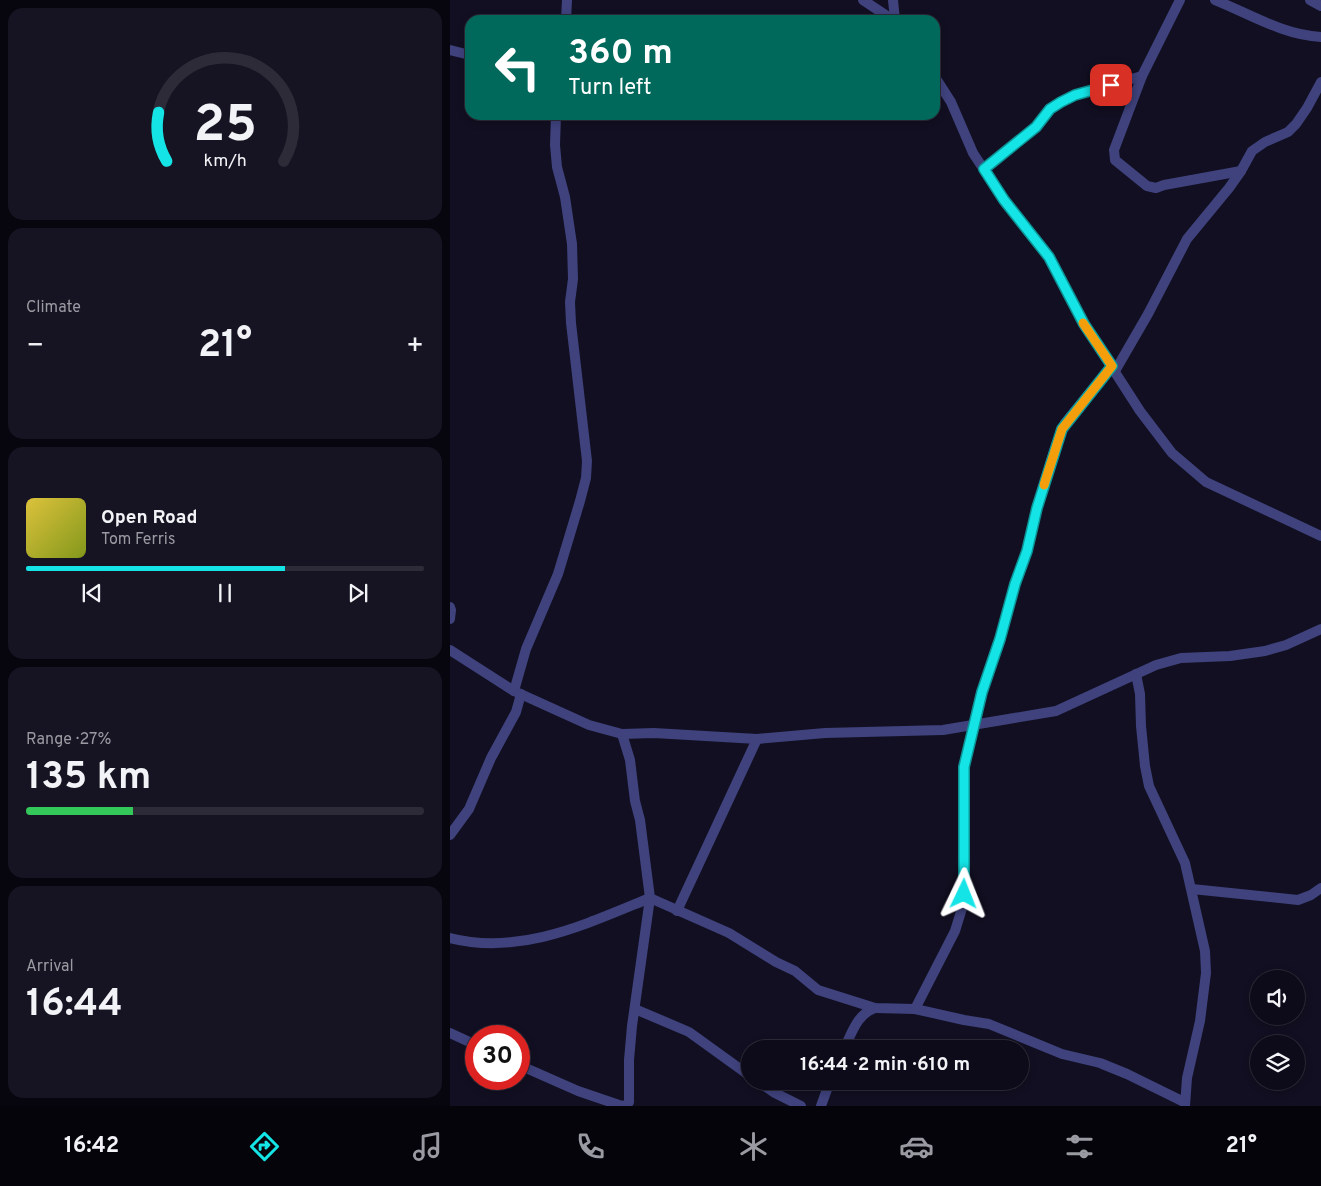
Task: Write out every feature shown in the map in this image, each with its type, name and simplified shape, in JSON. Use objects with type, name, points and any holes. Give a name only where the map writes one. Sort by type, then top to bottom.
[{"type":"street","points":[[566,15],[567,0]]},
{"type":"street","points":[[863,0],[886,15]]},
{"type":"street","points":[[893,0],[894,15]]},
{"type":"street","points":[[1180,0],[1142,76],[1114,150],[1115,160],[1147,186],[1156,188],[1241,171]]},
{"type":"street","points":[[1215,0],[1289,32],[1321,38]]},
{"type":"street","points":[[1310,0],[1321,6]]},
{"type":"street","points":[[450,50],[465,54]]},
{"type":"street","points":[[984,169],[1036,127],[1050,109],[1061,102],[1075,95],[1142,76]]},
{"type":"street","points":[[915,1009],[955,931],[963,905],[965,882],[964,767],[969,740],[1062,429],[1113,368],[1148,314],[1187,238],[1241,171],[1252,151],[1256,147],[1288,132],[1296,124],[1321,82]]},
{"type":"street","points":[[940,85],[951,102],[973,153],[1004,200],[1049,257],[1084,324],[1140,412],[1172,453],[1206,482],[1321,536]]},
{"type":"street","points":[[450,834],[469,809],[491,758],[516,712],[526,649],[558,574],[586,478],[587,461],[571,323],[572,244],[566,198],[557,167],[556,120]]},
{"type":"street","points":[[450,607],[450,619]]},
{"type":"street","points":[[450,650],[518,692],[589,725],[622,734],[654,732],[757,739],[825,733],[943,730],[1056,712],[1156,665],[1181,658],[1230,656],[1266,651],[1321,629]]},
{"type":"street","points":[[450,938],[498,944],[525,941],[571,930],[650,898],[729,933],[776,962],[795,971],[818,990],[875,1008],[915,1009],[989,1024],[1062,1054],[1100,1063],[1127,1074],[1184,1104],[1187,1078],[1200,1021],[1206,973],[1204,943],[1185,863],[1149,786],[1140,726],[1140,694],[1136,674]]},
{"type":"street","points":[[530,1070],[578,1091],[622,1106],[628,1106],[630,1097],[629,1060],[650,898],[630,760],[622,734]]},
{"type":"street","points":[[677,911],[757,739]]},
{"type":"street","points":[[1192,889],[1298,900],[1321,888]]},
{"type":"street","points":[[848,1040],[857,1022],[867,1011],[875,1008]]},
{"type":"street","points":[[635,1009],[689,1032],[741,1070]]},
{"type":"street","points":[[450,1033],[465,1040]]},
{"type":"street","points":[[770,1090],[801,1106]]},
{"type":"street","points":[[821,1106],[827,1090]]},
{"type":"slow traffic","points":[[1044,485],[1065,423],[1112,366],[1083,323]]},
{"type":"route","points":[[964,894],[964,767],[982,692],[1027,551],[1037,508],[1062,429],[1112,366],[1084,324],[1049,257],[1004,200],[984,169],[1036,127],[1050,109],[1075,95],[1111,85]]}]
